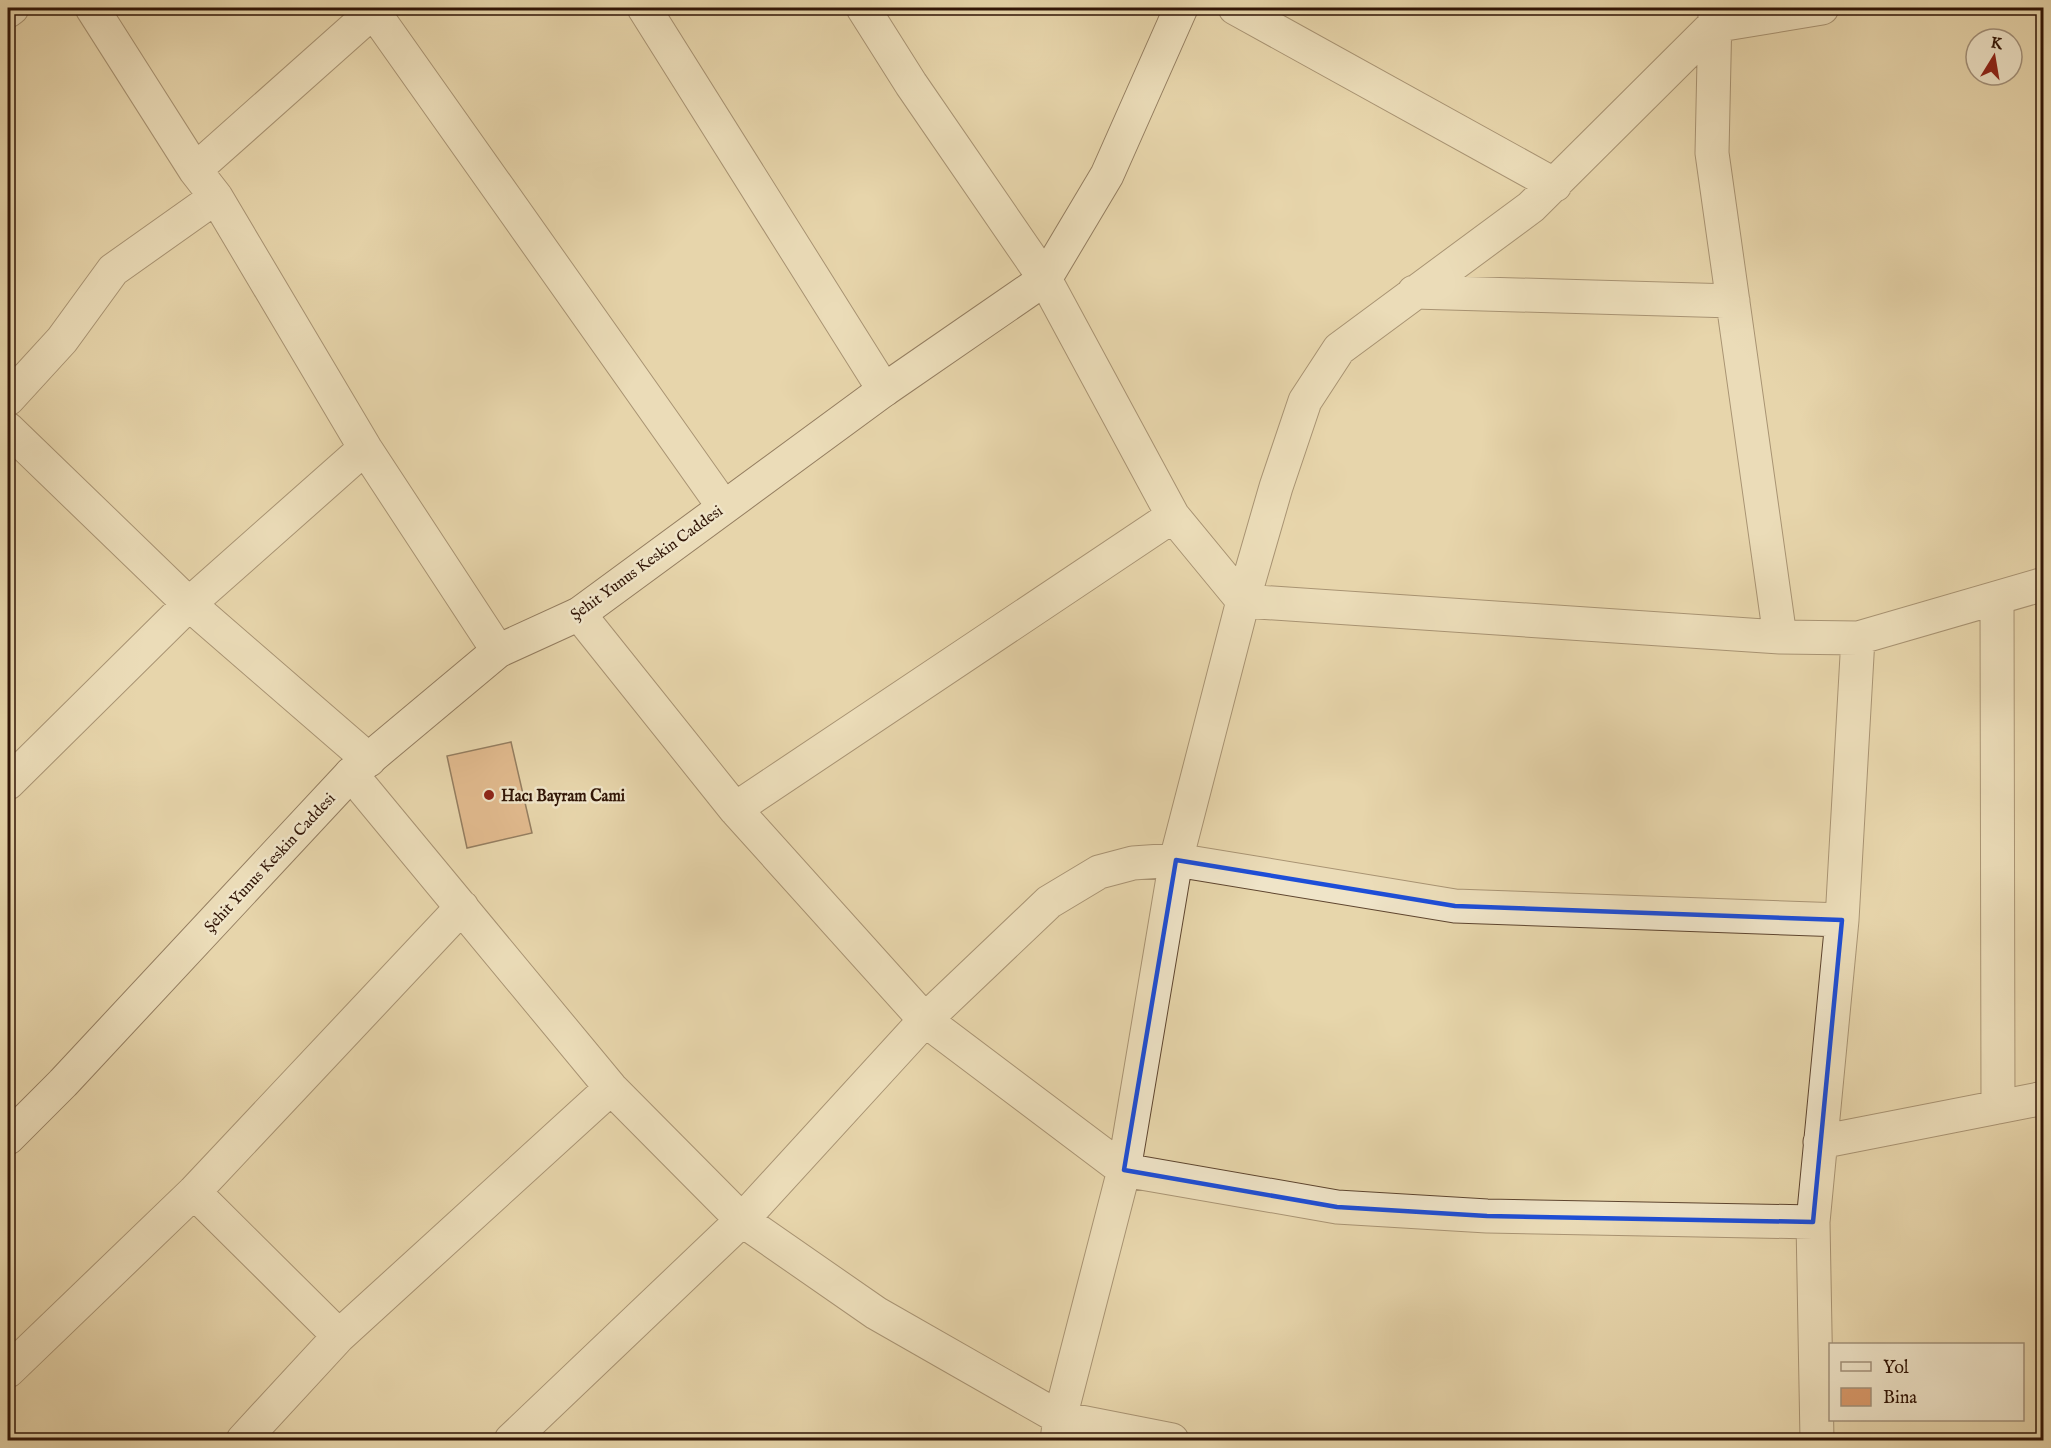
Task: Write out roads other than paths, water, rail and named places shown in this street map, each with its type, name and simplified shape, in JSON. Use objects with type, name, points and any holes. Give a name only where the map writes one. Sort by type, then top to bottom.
[{"type":"street","points":[[8,11],[12,8]]},
{"type":"street","points":[[92,8],[195,170],[216,197],[365,448],[498,651]]},
{"type":"street","points":[[644,8],[884,390]]},
{"type":"street","points":[[864,8],[911,84],[1045,279],[1173,516],[1243,601],[1780,637],[1858,638],[2043,584]]},
{"type":"street","name":"Şehit Yunus Keskin Caddesi","points":[[8,1138],[63,1083],[360,767],[498,651],[579,614],[723,506],[884,390],[1045,279],[1107,175],[1181,8]]},
{"type":"street","points":[[1235,8],[1555,185]]},
{"type":"street","points":[[1058,1429],[1124,1170],[1176,860],[1243,601],[1276,487],[1305,401],[1339,349],[1531,207],[1555,185],[1714,17],[1822,8]]},
{"type":"street","points":[[195,170],[375,9],[723,506]]},
{"type":"street","points":[[1714,17],[1712,153],[1780,637]]},
{"type":"street","points":[[8,399],[62,340],[113,270],[216,197]]},
{"type":"street","points":[[1414,292],[1733,301]]},
{"type":"street","points":[[8,429],[360,767],[462,907],[612,1088],[742,1220],[876,1314],[1058,1429],[1172,1440]]},
{"type":"street","points":[[8,783],[189,604],[365,448]]},
{"type":"street","points":[[735,809],[1173,516]]},
{"type":"street","points":[[1997,598],[1998,1107]]},
{"type":"street","points":[[579,614],[735,809],[925,1020],[1124,1170],[1337,1206],[1487,1216],[1813,1222]]},
{"type":"street","points":[[1817,1440],[1813,1222],[1842,920],[1858,638]]},
{"type":"street","points":[[511,1440],[742,1220],[925,1020],[1049,902],[1099,872],[1133,863],[1176,860],[1455,906],[1842,920]]},
{"type":"street","points":[[8,1371],[194,1192],[462,907]]},
{"type":"street","points":[[243,1440],[339,1336],[612,1088]]},
{"type":"street","points":[[1820,1142],[2043,1098]]},
{"type":"street","points":[[194,1192],[339,1336]]},
{"type":"place","name":"Hacı Bayram Cami","points":[[489,795]]}]
